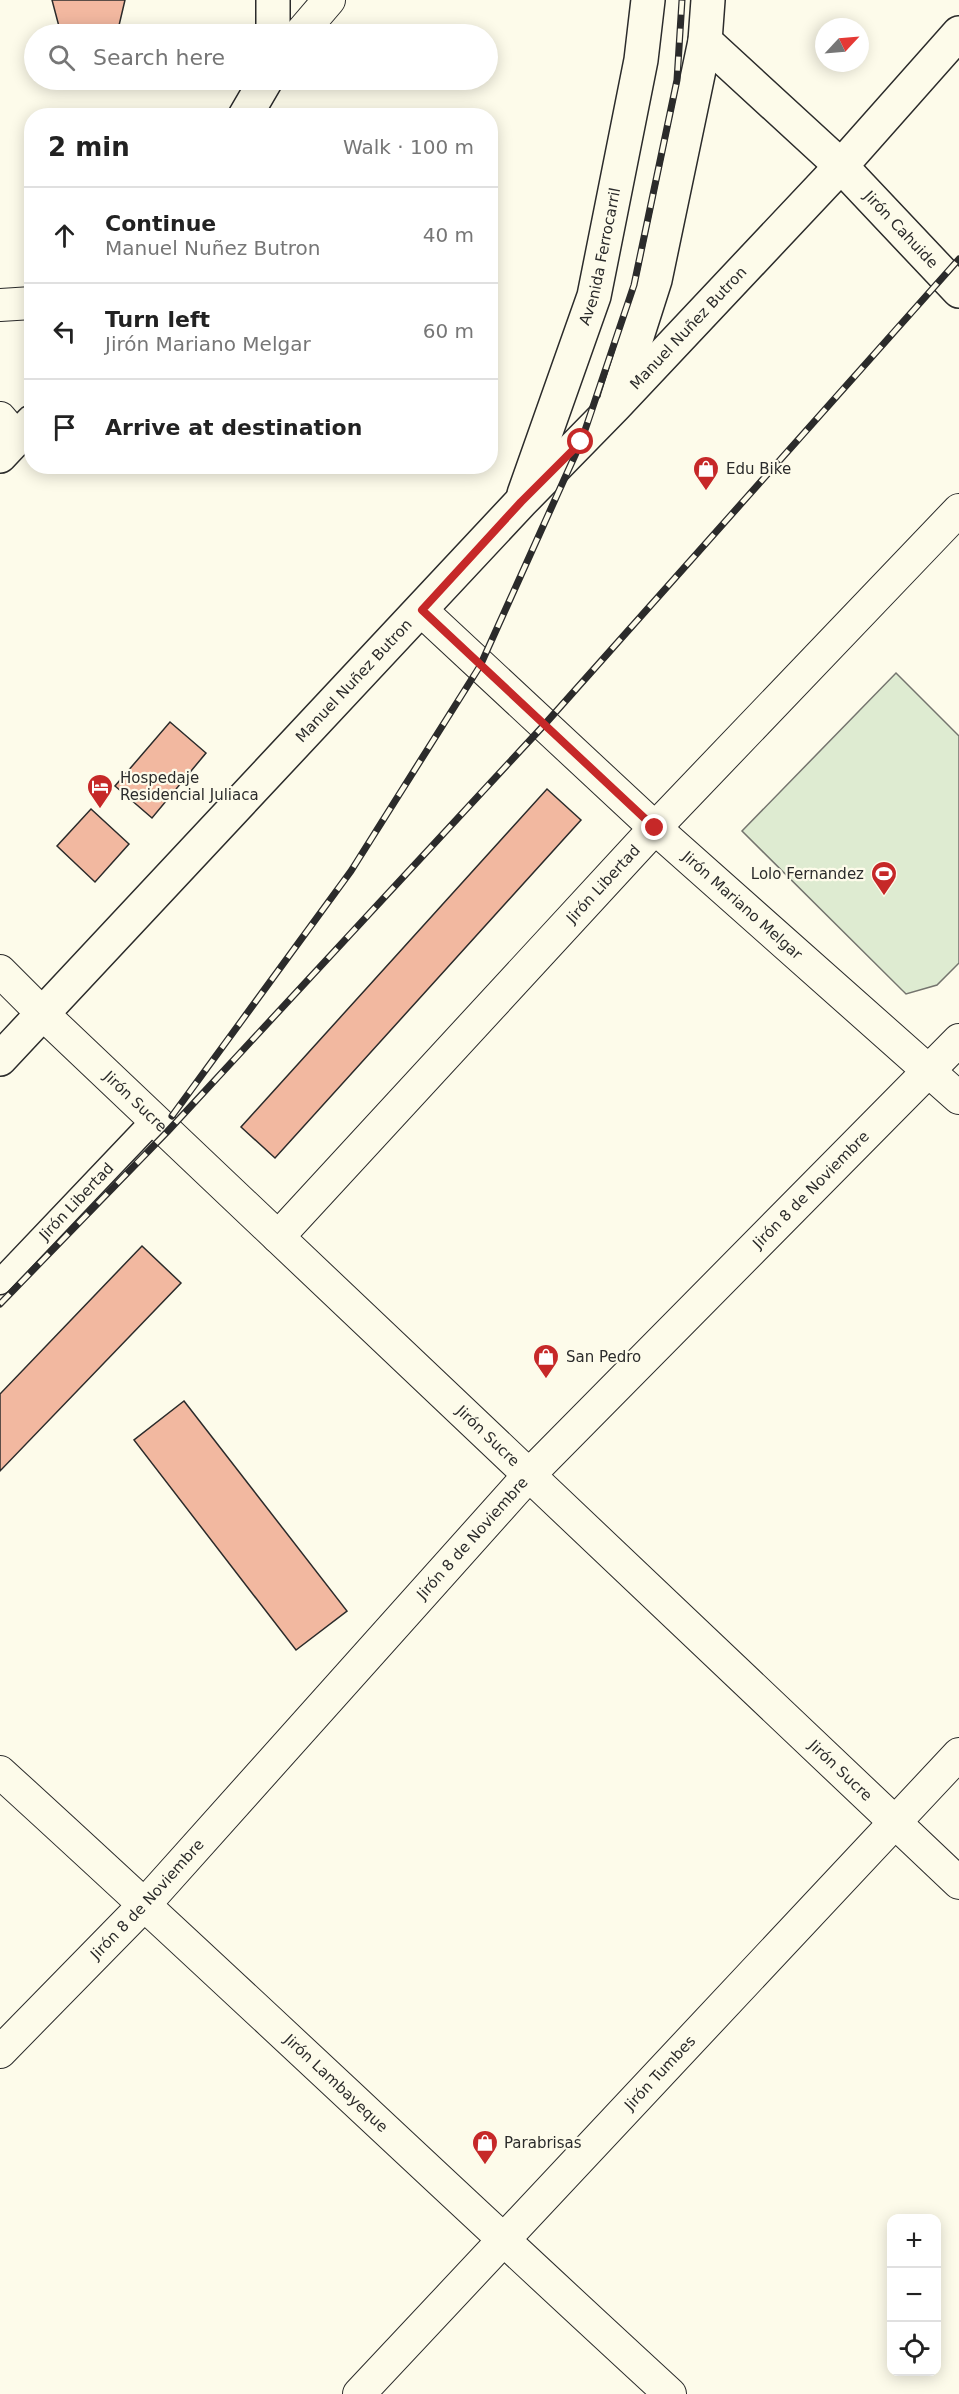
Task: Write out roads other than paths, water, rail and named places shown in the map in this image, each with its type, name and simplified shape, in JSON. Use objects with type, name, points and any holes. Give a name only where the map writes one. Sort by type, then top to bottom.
[{"type":"main road","points":[[273,0],[273,24]]},
{"type":"main road","name":"Avenida Ferrocarril","points":[[521,502],[594,296],[641,60],[648,0]]},
{"type":"main road","points":[[615,406],[656,280],[705,41],[708,0]]},
{"type":"main road","name":"Manuel Nuñez Butron","points":[[0,1059],[521,502],[615,406],[841,166],[959,33]]},
{"type":"main road","points":[[705,41],[841,166]]},
{"type":"main road","points":[[250,108],[260,90]]},
{"type":"main road","name":"Jirón Cahuide","points":[[841,166],[959,291]]},
{"type":"street","points":[[309,24],[330,0]]},
{"type":"street","points":[[0,305],[24,304]]},
{"type":"street","name":"Jirón Libertad","points":[[278,1237],[655,828],[959,510]]},
{"type":"street","name":"Jirón Mariano Melgar","points":[[422,610],[655,828],[959,1098]]},
{"type":"street","name":"Jirón Sucre","points":[[0,971],[154,1120],[959,1883]]},
{"type":"street","name":"Jirón 8 de Noviembre","points":[[0,2052],[145,1904],[529,1475],[959,1040]]},
{"type":"street","name":"Jirón Libertad","points":[[0,1282],[154,1120]]},
{"type":"street","name":"Jirón Tumbes","points":[[359,2394],[959,1754]]},
{"type":"street","name":"Jirón Lambayeque","points":[[0,1772],[145,1904],[670,2394]]},
{"type":"railway","points":[[172,1116],[351,871],[480,666],[581,442],[634,285],[677,80],[682,0]]},
{"type":"railway","points":[[0,1304],[167,1132],[545,724],[959,259]]},
{"type":"place","name":"Edu Bike","points":[[706,492]]},
{"type":"place","name":"Hospedaje Residencial Juliaca","points":[[100,810]]},
{"type":"place","name":"Lolo Fernandez","points":[[884,897]]},
{"type":"place","name":"San Pedro","points":[[546,1380]]},
{"type":"place","name":"Parabrisas","points":[[485,2166]]}]
